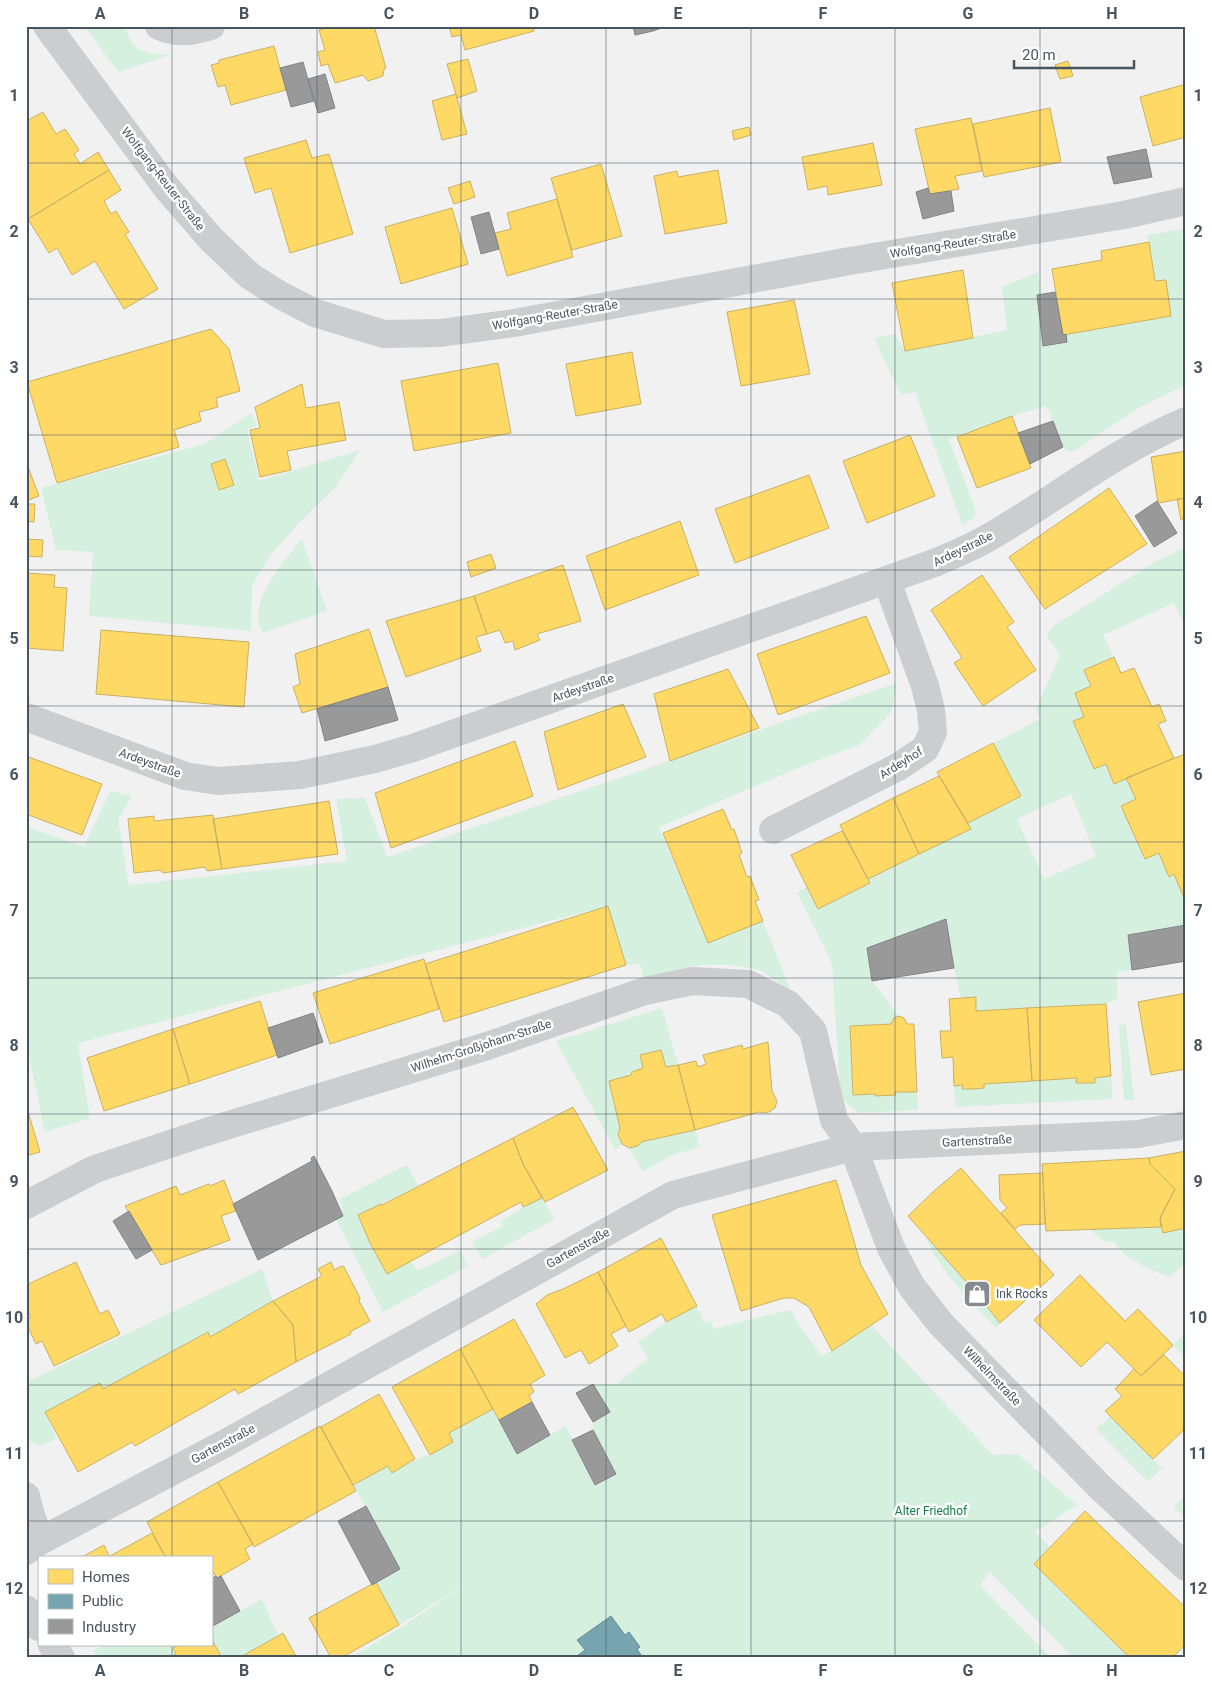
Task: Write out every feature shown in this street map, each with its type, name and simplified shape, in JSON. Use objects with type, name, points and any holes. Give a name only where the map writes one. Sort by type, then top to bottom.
[{"type":"street","name":"Wolfgang-Reuter-Straße","points":[[47,26],[166,187],[211,239],[250,276],[280,295],[315,313],[384,334],[440,333],[514,323],[850,261],[1124,215],[1186,201]]},
{"type":"street","points":[[159,26],[183,32],[210,26]]},
{"type":"street","name":"Ardeystraße","points":[[26,717],[185,776],[218,781],[300,776],[375,759],[413,748],[937,562],[984,540],[1114,458],[1166,429],[1186,421]]},
{"type":"street","name":"Ardeyhof","points":[[773,830],[898,767],[926,749],[933,732],[931,710],[925,686],[887,581]]},
{"type":"street","name":"Wilhelm-Großjohann-Straße","points":[[26,1205],[95,1169],[206,1132],[487,1046],[645,991],[693,981],[748,984],[788,1004],[814,1032],[834,1120],[853,1147]]},
{"type":"street","name":"Gartenstraße","points":[[33,1546],[224,1444],[673,1195],[853,1147],[1138,1134],[1186,1125]]},
{"type":"street","name":"Wilhelmstraße","points":[[853,1147],[891,1248],[912,1287],[941,1324],[1101,1488],[1186,1567]]},
{"type":"street","points":[[26,1496],[30,1512],[33,1546]]},
{"type":"street","points":[[26,1609],[38,1626]]},
{"type":"street","points":[[53,1646],[60,1658]]},
{"type":"green space","points":[[84,26],[125,26],[131,41],[142,51],[153,54],[174,54],[118,72]]},
{"type":"green space","points":[[1182,229],[1186,252],[1186,385],[1140,407],[1072,452],[1067,451],[1063,447],[1047,406],[1012,416],[949,439],[976,515],[962,525],[915,392],[901,395],[874,338],[895,334],[905,351],[1007,330],[1002,287],[1038,272],[1041,294],[1037,295],[1044,346],[1067,342],[1066,334],[1171,316],[1166,280],[1155,281],[1147,235]]},
{"type":"green space","points":[[252,413],[257,426],[247,429],[259,481],[360,450],[335,488],[299,523],[270,556],[252,585],[251,631],[89,616],[93,552],[56,550],[41,488],[197,446],[207,442]]},
{"type":"green space","points":[[302,539],[327,611],[262,633],[258,618],[262,597],[274,576]]},
{"type":"green space","points":[[1186,547],[1186,627],[1174,603],[1103,635],[1114,657],[1084,670],[1091,686],[1075,693],[1084,717],[1073,721],[1093,768],[1106,764],[1115,784],[1126,778],[1136,799],[1121,806],[1144,859],[1159,853],[1170,876],[1174,874],[1184,898],[1186,898],[1186,925],[1128,935],[1132,970],[1117,972],[1117,999],[1106,1004],[976,1011],[975,997],[961,998],[945,919],[872,981],[899,1016],[894,1018],[891,1024],[850,1027],[853,1094],[875,1094],[876,1096],[895,1095],[895,1092],[917,1092],[918,1110],[858,1113],[844,1101],[840,1092],[832,964],[797,892],[807,887],[818,909],[869,884],[868,879],[971,829],[968,823],[1021,796],[993,743],[1040,719],[1036,709],[1060,655],[1046,635],[1053,626],[1156,561]],"holes":[[[1071,794],[1096,856],[1044,879],[1017,819]]]},
{"type":"green space","points":[[897,683],[891,712],[861,744],[659,827],[708,943],[763,921],[791,991],[760,970],[732,965],[700,965],[644,978],[640,964],[626,965],[608,906],[78,1043],[90,1118],[45,1132],[26,1042],[26,827],[84,846],[110,791],[132,796],[118,820],[129,885],[347,861],[336,799],[365,798],[387,857]]},
{"type":"green space","points":[[662,1008],[678,1065],[666,1067],[661,1050],[640,1055],[643,1068],[632,1072],[631,1075],[609,1081],[620,1128],[618,1134],[622,1144],[615,1150],[556,1041]]},
{"type":"green space","points":[[1126,1024],[1134,1099],[1124,1100],[1119,1025]]},
{"type":"green space","points":[[1111,1076],[1113,1099],[956,1107],[954,1086],[963,1085],[962,1089],[984,1088],[984,1084],[1077,1078],[1077,1083],[1095,1083],[1095,1078]]},
{"type":"green space","points":[[695,1130],[700,1147],[672,1155],[643,1172],[629,1148],[638,1146],[641,1142]]},
{"type":"green space","points":[[407,1165],[418,1186],[358,1215],[370,1243],[387,1273],[410,1261],[418,1271],[460,1250],[468,1266],[383,1312],[336,1219],[343,1216],[340,1199]]},
{"type":"green space","points":[[542,1198],[555,1219],[482,1259],[472,1242],[503,1226],[500,1222],[523,1207]]},
{"type":"green space","points":[[1161,1227],[1163,1232],[1186,1228],[1186,1263],[1169,1277],[1139,1263],[1118,1248],[1115,1242],[1106,1242],[1090,1230]]},
{"type":"green space","points":[[924,1235],[977,1294],[1000,1323],[996,1328],[965,1296],[947,1273]]},
{"type":"green space","points":[[262,1269],[273,1301],[210,1337],[207,1332],[103,1389],[100,1383],[45,1412],[57,1439],[39,1446],[29,1439],[26,1432],[26,1382]]},
{"type":"green space","name":"Alter Friedhof","points":[[697,1306],[704,1323],[711,1321],[714,1329],[791,1310],[822,1356],[872,1326],[993,1455],[1018,1454],[1077,1505],[1035,1532],[1050,1547],[1034,1565],[1130,1658],[1073,1658],[990,1572],[980,1585],[1051,1658],[350,1658],[474,1579],[399,1625],[376,1582],[400,1569],[353,1485],[388,1466],[392,1472],[453,1442],[449,1433],[493,1409],[517,1453],[566,1426],[595,1485],[616,1474],[593,1430],[593,1422],[610,1412],[593,1384],[617,1384],[648,1358],[638,1342],[666,1322]]},
{"type":"green space","points":[[1186,1332],[1186,1358],[1173,1345]]},
{"type":"green space","points":[[1110,1416],[1162,1468],[1148,1482],[1096,1429]]},
{"type":"green space","points":[[1185,1495],[1186,1497],[1186,1519],[1174,1507]]},
{"type":"green space","points":[[262,1599],[278,1636],[239,1658],[222,1658],[212,1641],[212,1626]]},
{"type":"green space","points":[[101,1646],[176,1646],[173,1648],[176,1654],[169,1658],[98,1658],[93,1651]]},
{"type":"building: Homes","points":[[332,26],[374,26],[386,68],[384,69],[383,76],[368,81],[363,75],[335,83],[328,64],[321,66],[318,52],[325,50],[319,30]]},
{"type":"building: Homes","points":[[449,26],[533,26],[534,31],[465,50],[461,35],[452,37]]},
{"type":"building: Homes","points":[[274,46],[286,90],[231,105],[225,85],[218,87],[211,65],[219,63],[219,60]]},
{"type":"building: Homes","points":[[468,59],[477,91],[457,98],[447,64]]},
{"type":"building: Homes","points":[[1068,61],[1073,76],[1060,79],[1055,65]]},
{"type":"building: Homes","points":[[1186,84],[1186,137],[1153,146],[1140,97]]},
{"type":"building: Homes","points":[[456,94],[467,134],[442,140],[432,101]]},
{"type":"building: Homes","points":[[1050,108],[1061,162],[984,177],[973,124]]},
{"type":"building: Homes","points":[[43,112],[56,134],[65,129],[79,150],[74,154],[80,164],[98,152],[109,170],[28,219],[26,216],[26,121]]},
{"type":"building: Homes","points":[[971,118],[982,171],[955,176],[959,189],[930,194],[915,129]]},
{"type":"building: Homes","points":[[749,127],[751,135],[734,140],[732,131]]},
{"type":"building: Homes","points":[[306,140],[312,158],[329,154],[353,234],[290,253],[271,188],[255,193],[244,158]]},
{"type":"building: Homes","points":[[873,143],[882,185],[828,195],[827,186],[808,190],[802,157]]},
{"type":"building: Homes","points":[[601,164],[622,236],[572,250],[551,178]]},
{"type":"building: Homes","points":[[109,170],[121,190],[104,201],[111,214],[116,211],[129,232],[125,234],[158,289],[124,309],[95,261],[72,275],[57,248],[49,253],[28,219]]},
{"type":"building: Homes","points":[[718,170],[727,223],[665,234],[654,176],[677,171],[678,177]]},
{"type":"building: Homes","points":[[470,181],[475,197],[454,204],[448,188]]},
{"type":"building: Homes","points":[[557,199],[573,257],[507,276],[495,233],[511,229],[507,213]]},
{"type":"building: Homes","points":[[452,208],[468,264],[401,284],[385,227]]},
{"type":"building: Homes","points":[[1149,242],[1155,281],[1166,280],[1171,316],[1063,335],[1052,269],[1102,260],[1101,251]]},
{"type":"building: Homes","points":[[963,270],[973,338],[905,351],[892,283]]},
{"type":"building: Homes","points":[[794,300],[810,374],[741,386],[727,312]]},
{"type":"building: Homes","points":[[211,329],[229,349],[240,391],[216,398],[218,407],[199,412],[201,421],[174,430],[179,447],[57,483],[27,382]]},
{"type":"building: Homes","points":[[632,352],[641,404],[576,416],[566,364]]},
{"type":"building: Homes","points":[[498,363],[511,433],[414,451],[401,381]]},
{"type":"building: Homes","points":[[302,384],[306,408],[339,402],[346,440],[287,451],[291,470],[260,477],[250,430],[260,428],[255,407]]},
{"type":"building: Homes","points":[[1012,416],[1031,468],[977,488],[957,437]]},
{"type":"building: Homes","points":[[910,435],[935,496],[867,523],[843,461]]},
{"type":"building: Homes","points":[[1186,451],[1186,498],[1158,503],[1151,457]]},
{"type":"building: Homes","points":[[225,459],[234,485],[219,490],[211,464]]},
{"type":"building: Homes","points":[[28,467],[39,496],[26,501],[26,468]]},
{"type":"building: Homes","points":[[809,475],[829,528],[735,563],[715,509]]},
{"type":"building: Homes","points":[[1109,488],[1147,544],[1045,609],[1009,557]]},
{"type":"building: Homes","points":[[1186,498],[1186,519],[1181,520],[1177,499]]},
{"type":"building: Homes","points":[[26,504],[35,504],[34,522],[26,521]]},
{"type":"building: Homes","points":[[680,521],[699,575],[605,610],[586,556]]},
{"type":"building: Homes","points":[[26,539],[43,540],[42,557],[26,556]]},
{"type":"building: Homes","points":[[491,554],[496,568],[471,577],[467,562]]},
{"type":"building: Homes","points":[[563,565],[581,621],[537,634],[540,640],[515,650],[513,641],[505,643],[500,630],[487,634],[474,596]]},
{"type":"building: Homes","points":[[26,573],[55,575],[54,587],[67,588],[63,651],[26,648]]},
{"type":"building: Homes","points":[[982,575],[1014,622],[1007,627],[1036,670],[983,706],[954,663],[962,658],[931,610]]},
{"type":"building: Homes","points":[[474,596],[487,634],[476,637],[481,651],[406,677],[386,621]]},
{"type":"building: Homes","points":[[866,616],[890,673],[778,715],[757,654]]},
{"type":"building: Homes","points":[[369,629],[388,687],[302,713],[293,687],[300,684],[295,654]]},
{"type":"building: Homes","points":[[101,630],[249,642],[244,707],[96,694]]},
{"type":"building: Homes","points":[[1114,657],[1121,673],[1134,668],[1152,707],[1159,704],[1166,721],[1158,724],[1174,758],[1114,784],[1106,764],[1094,769],[1073,721],[1084,717],[1075,693],[1091,686],[1084,670]]},
{"type":"building: Homes","points":[[728,669],[759,728],[670,761],[654,694]]},
{"type":"building: Homes","points":[[623,704],[646,757],[558,790],[544,732]]},
{"type":"building: Homes","points":[[515,741],[533,796],[391,848],[375,793]]},
{"type":"building: Homes","points":[[993,743],[1021,796],[968,823],[937,772]]},
{"type":"building: Homes","points":[[1185,754],[1186,898],[1184,898],[1174,874],[1169,877],[1159,853],[1145,859],[1121,806],[1136,799],[1126,778]]},
{"type":"building: Homes","points":[[26,756],[102,784],[82,835],[26,814]]},
{"type":"building: Homes","points":[[939,776],[971,829],[919,854],[893,798]]},
{"type":"building: Homes","points":[[893,798],[919,854],[868,879],[840,825]]},
{"type":"building: Homes","points":[[329,801],[338,854],[222,869],[213,819]]},
{"type":"building: Homes","points":[[723,809],[732,830],[734,829],[742,853],[739,855],[747,877],[750,876],[759,900],[755,901],[763,921],[708,943],[663,833]]},
{"type":"building: Homes","points":[[213,815],[222,869],[207,871],[205,867],[163,873],[161,870],[134,873],[128,819],[154,816],[154,821]]},
{"type":"building: Homes","points":[[842,831],[870,883],[818,909],[791,855]]},
{"type":"building: Homes","points":[[608,906],[626,965],[444,1022],[425,964]]},
{"type":"building: Homes","points":[[424,959],[439,1009],[330,1044],[313,993]]},
{"type":"building: Homes","points":[[1186,993],[1186,1069],[1151,1075],[1138,1002]]},
{"type":"building: Homes","points":[[976,997],[976,1011],[1027,1008],[1032,1081],[984,1084],[984,1088],[973,1089],[962,1089],[963,1085],[954,1086],[953,1057],[942,1058],[940,1031],[951,1031],[949,999]]},
{"type":"building: Homes","points":[[260,1001],[277,1055],[190,1084],[173,1029]]},
{"type":"building: Homes","points":[[1106,1004],[1111,1076],[1095,1078],[1095,1083],[1076,1083],[1077,1078],[1032,1081],[1027,1008]]},
{"type":"building: Homes","points":[[899,1016],[904,1018],[907,1024],[914,1024],[917,1092],[895,1092],[896,1095],[875,1096],[875,1094],[853,1095],[850,1026],[891,1024],[894,1018]]},
{"type":"building: Homes","points":[[173,1029],[190,1084],[104,1111],[87,1058]]},
{"type":"building: Homes","points":[[768,1042],[772,1091],[777,1101],[775,1108],[767,1113],[759,1112],[695,1130],[678,1065],[696,1061],[698,1067],[706,1064],[703,1055],[742,1045],[743,1049]]},
{"type":"building: Homes","points":[[661,1050],[666,1067],[678,1065],[695,1130],[641,1142],[638,1146],[629,1148],[622,1144],[618,1134],[620,1128],[609,1081],[631,1075],[632,1072],[643,1068],[640,1055]]},
{"type":"building: Homes","points":[[26,1105],[40,1152],[26,1156]]},
{"type":"building: Homes","points":[[573,1107],[608,1170],[545,1202],[523,1164],[513,1138]]},
{"type":"building: Homes","points":[[513,1138],[523,1164],[542,1198],[523,1207],[521,1202],[387,1274],[370,1243],[358,1215],[382,1205]]},
{"type":"building: Homes","points":[[1186,1151],[1186,1228],[1163,1233],[1160,1218],[1175,1189],[1150,1164],[1149,1158]]},
{"type":"building: Homes","points":[[1149,1158],[1150,1164],[1175,1189],[1160,1218],[1161,1227],[1046,1231],[1042,1164]]},
{"type":"building: Homes","points":[[961,1168],[1054,1275],[1000,1323],[908,1216]]},
{"type":"building: Homes","points":[[1043,1173],[1045,1224],[1020,1225],[1015,1229],[1001,1213],[1007,1208],[1000,1200],[999,1175]]},
{"type":"building: Homes","points":[[224,1180],[236,1211],[221,1216],[230,1240],[161,1265],[125,1206],[176,1186],[180,1195]]},
{"type":"building: Homes","points":[[836,1180],[861,1265],[888,1314],[832,1351],[809,1307],[794,1298],[784,1298],[741,1311],[712,1215]]},
{"type":"building: Homes","points":[[661,1238],[697,1306],[666,1322],[662,1314],[629,1332],[598,1272]]},
{"type":"building: Homes","points":[[76,1262],[100,1314],[108,1310],[120,1334],[54,1366],[42,1341],[36,1344],[26,1323],[26,1319],[31,1317],[26,1307],[26,1285]]},
{"type":"building: Homes","points":[[331,1262],[334,1270],[342,1266],[344,1267],[370,1321],[350,1332],[351,1334],[296,1362],[293,1325],[273,1301],[322,1276],[318,1269]]},
{"type":"building: Homes","points":[[598,1272],[626,1326],[611,1334],[618,1346],[589,1364],[581,1350],[565,1358],[536,1304],[547,1295]]},
{"type":"building: Homes","points":[[1080,1275],[1125,1321],[1138,1309],[1173,1345],[1141,1376],[1107,1342],[1081,1367],[1034,1320]]},
{"type":"building: Homes","points":[[273,1301],[293,1325],[296,1362],[238,1394],[235,1389],[135,1446],[132,1442],[78,1472],[45,1412],[100,1383],[103,1389],[208,1332],[210,1337]]},
{"type":"building: Homes","points":[[514,1319],[545,1375],[530,1384],[534,1392],[529,1395],[532,1402],[499,1420],[460,1349]]},
{"type":"building: Homes","points":[[460,1349],[493,1409],[449,1433],[453,1442],[430,1455],[392,1387]]},
{"type":"building: Homes","points":[[1164,1355],[1186,1377],[1186,1428],[1153,1459],[1105,1411],[1122,1396],[1115,1389],[1134,1369],[1141,1376]]},
{"type":"building: Homes","points":[[379,1394],[415,1459],[392,1473],[388,1466],[353,1485],[321,1427]]},
{"type":"building: Homes","points":[[320,1426],[356,1491],[254,1547],[218,1482]]},
{"type":"building: Homes","points":[[218,1482],[253,1544],[245,1549],[250,1559],[217,1578],[212,1570],[212,1556],[165,1556],[147,1522]]},
{"type":"building: Homes","points":[[1085,1511],[1186,1608],[1186,1644],[1172,1658],[1130,1658],[1034,1564]]},
{"type":"building: Homes","points":[[152,1533],[165,1556],[110,1556]]},
{"type":"building: Homes","points":[[104,1545],[109,1556],[84,1556]]},
{"type":"building: Homes","points":[[376,1582],[399,1625],[341,1658],[331,1658],[309,1618]]},
{"type":"building: Homes","points":[[283,1633],[297,1658],[239,1658],[278,1636]]},
{"type":"building: Homes","points":[[212,1640],[222,1658],[169,1658],[176,1654],[173,1648],[176,1646],[212,1646]]},
{"type":"building: Public","points":[[611,1616],[625,1635],[629,1632],[640,1647],[637,1649],[643,1658],[574,1658],[585,1650],[577,1640]]},
{"type":"building: Industry","points":[[633,26],[651,26],[653,31],[635,35]]},
{"type":"building: Industry","points":[[651,26],[667,26],[653,31]]},
{"type":"building: Industry","points":[[303,62],[314,101],[291,107],[280,68]]},
{"type":"building: Industry","points":[[325,74],[335,108],[318,113],[308,79]]},
{"type":"building: Industry","points":[[1146,149],[1152,177],[1114,184],[1107,157]]},
{"type":"building: Industry","points":[[928,188],[930,194],[951,191],[954,211],[923,219],[916,192]]},
{"type":"building: Industry","points":[[489,212],[499,249],[481,254],[471,217]]},
{"type":"building: Industry","points":[[1055,292],[1063,335],[1066,334],[1067,342],[1043,346],[1037,295]]},
{"type":"building: Industry","points":[[1053,421],[1063,447],[1030,464],[1018,433]]},
{"type":"building: Industry","points":[[1157,501],[1177,533],[1154,547],[1135,516]]},
{"type":"building: Industry","points":[[388,687],[398,720],[325,741],[317,709]]},
{"type":"building: Industry","points":[[946,919],[954,968],[872,981],[867,948]]},
{"type":"building: Industry","points":[[1186,925],[1186,961],[1132,970],[1128,935]]},
{"type":"building: Industry","points":[[313,1013],[323,1042],[278,1058],[268,1028]]},
{"type":"building: Industry","points":[[314,1156],[343,1216],[258,1260],[233,1204],[312,1161],[311,1158]]},
{"type":"building: Industry","points":[[129,1211],[152,1250],[136,1259],[113,1221]]},
{"type":"building: Industry","points":[[593,1384],[610,1412],[593,1422],[576,1393]]},
{"type":"building: Industry","points":[[532,1402],[550,1435],[517,1454],[499,1420]]},
{"type":"building: Industry","points":[[593,1430],[616,1474],[595,1485],[572,1440]]},
{"type":"building: Industry","points":[[366,1506],[400,1569],[372,1585],[338,1521]]},
{"type":"building: Industry","points":[[221,1576],[240,1611],[212,1626],[212,1578]]},
{"type":"place","name":"Ink Rocks","points":[[977,1294]]}]
